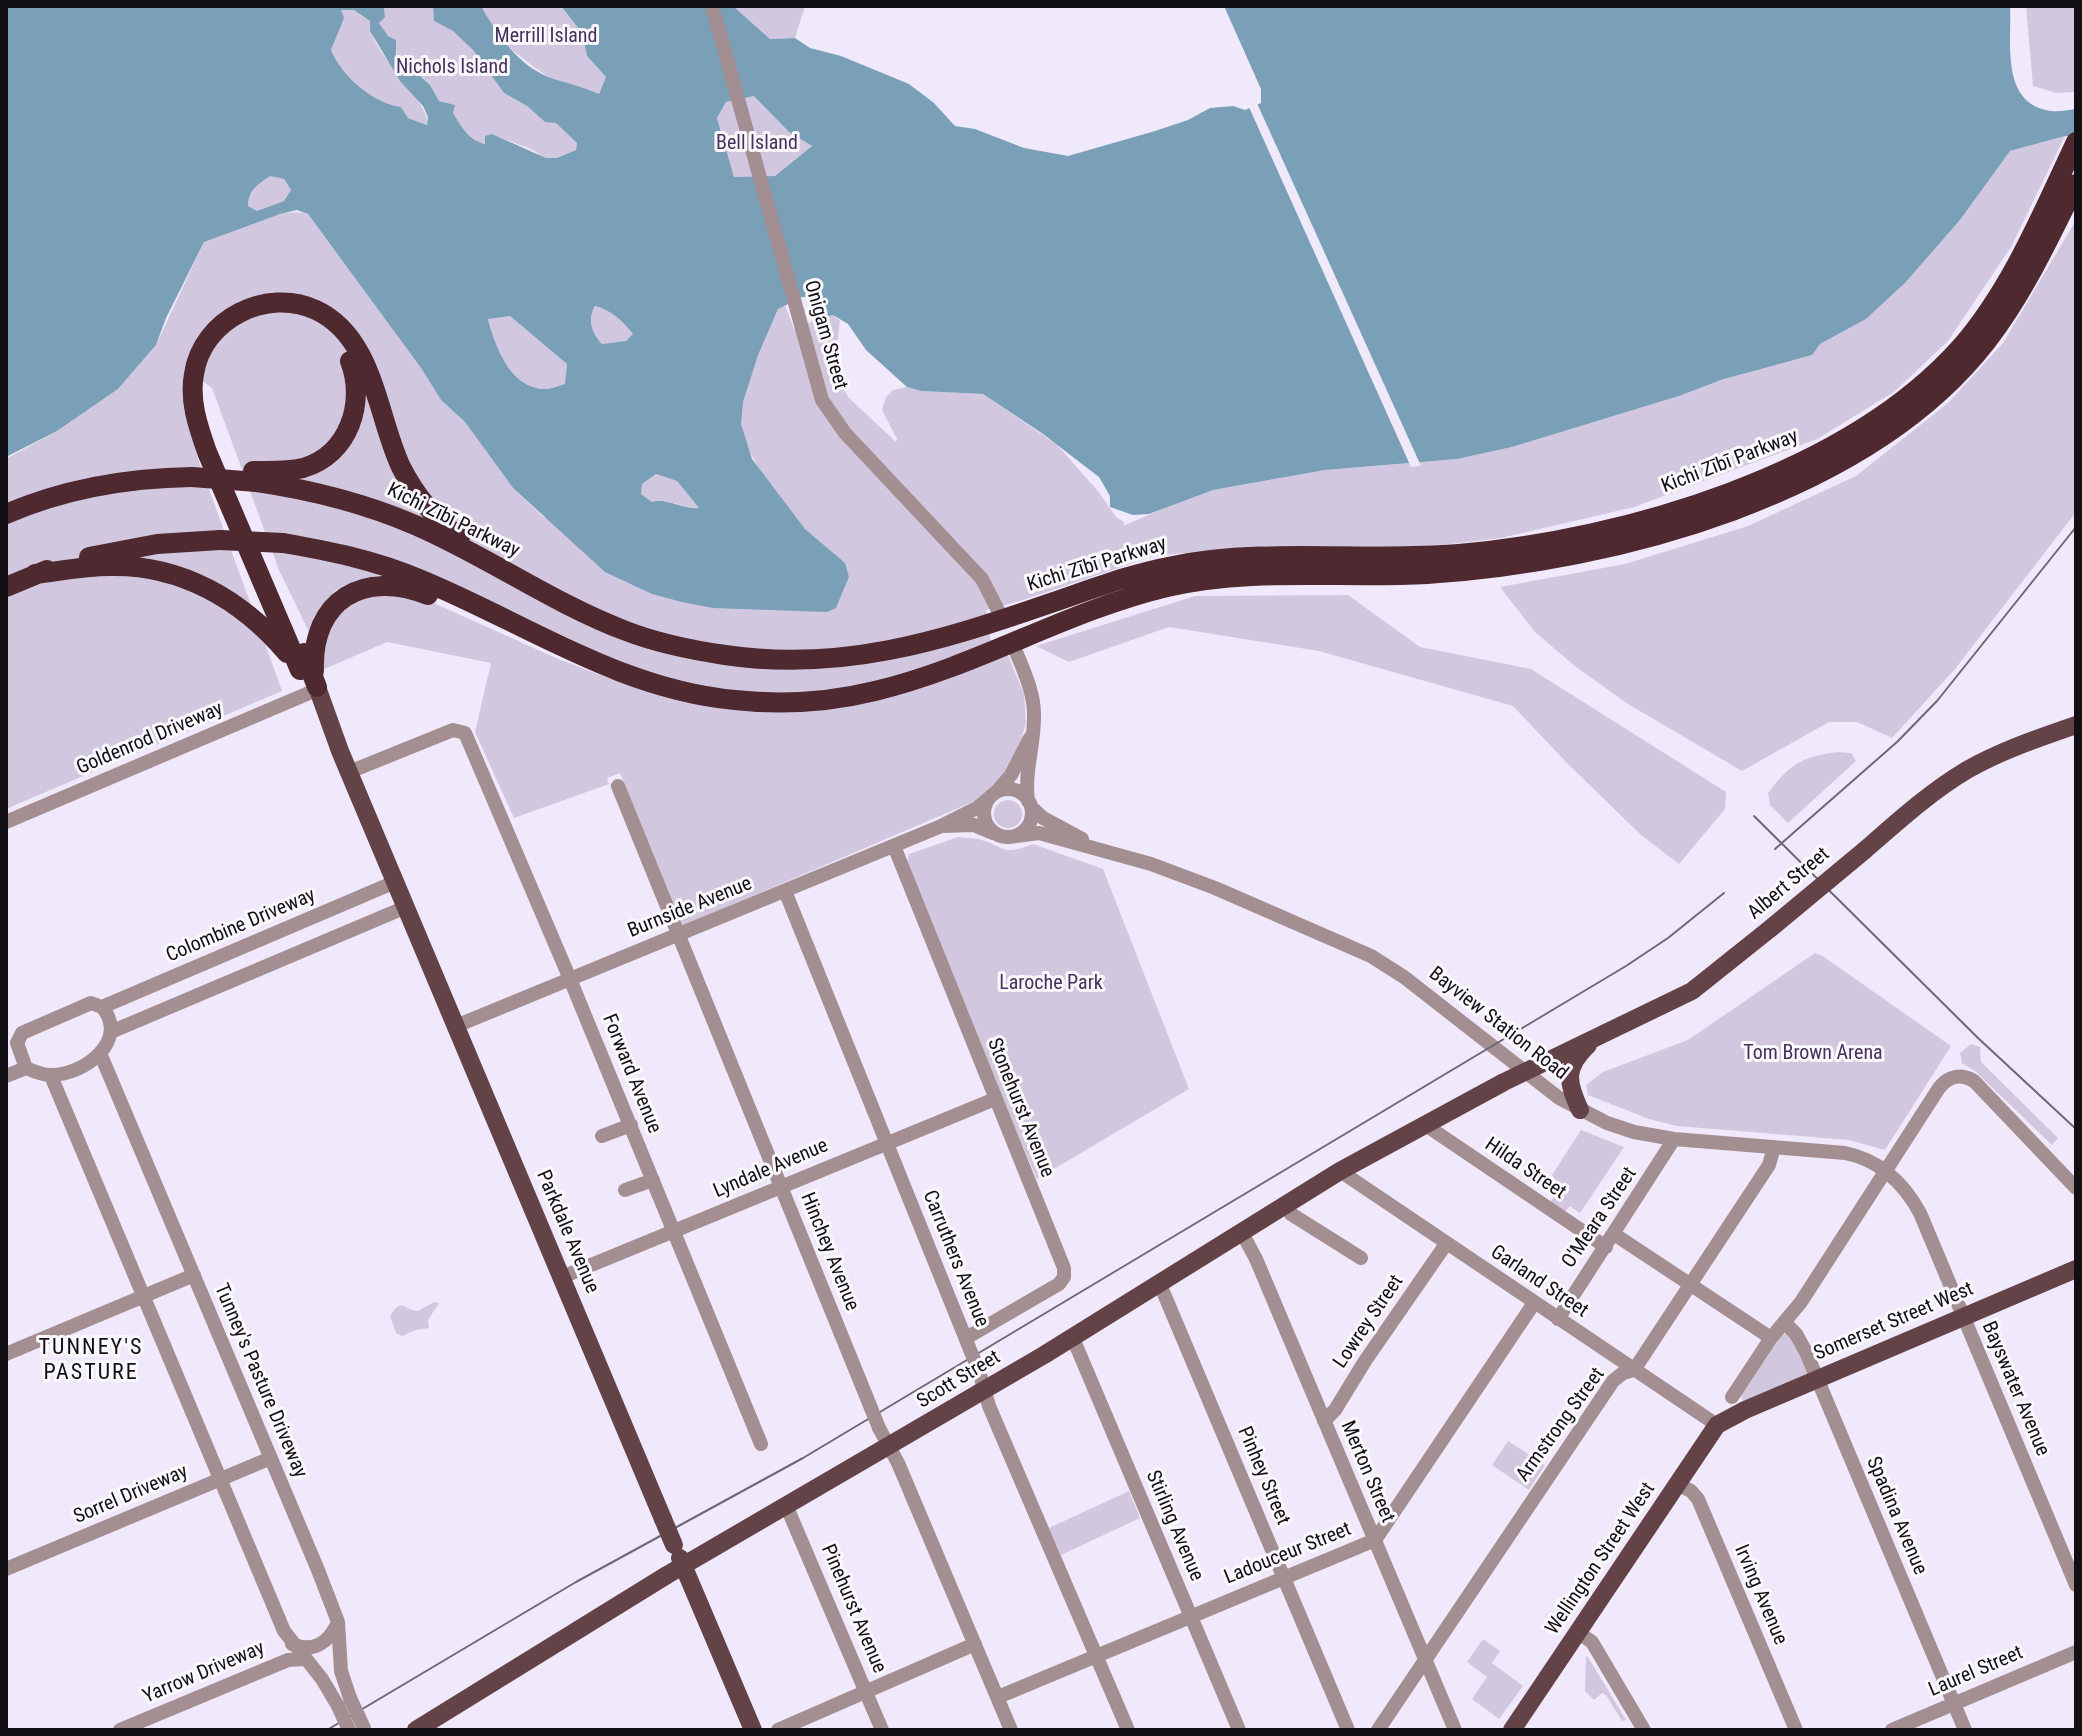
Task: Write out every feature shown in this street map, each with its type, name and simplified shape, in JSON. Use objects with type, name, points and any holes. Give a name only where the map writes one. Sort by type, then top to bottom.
[{"type":"highway","name":"Kichi Zībī Parkway","points":[[1501,558],[1658,516],[1780,471],[1829,447],[1883,414],[1927,380],[1962,345],[1996,300],[2029,241],[2075,144]]},
{"type":"highway","name":"Kichi Zībī Parkway","points":[[6,587],[66,563],[119,550],[220,540],[283,543],[346,555],[406,573],[561,648],[666,688],[736,701],[786,702],[822,700],[884,689],[1133,596],[1197,581],[1591,551],[1721,514],[1793,485],[1860,450],[1897,426],[1948,384],[1987,342],[2018,296],[2076,184]]},
{"type":"highway","points":[[300,670],[195,418],[195,368],[208,340],[232,316],[256,305],[281,302],[306,306],[331,318],[344,330],[358,350],[397,457],[417,495],[456,534],[565,603]]},
{"type":"highway","points":[[255,476],[312,464],[339,443],[354,414],[357,384],[348,357],[329,333],[303,318],[280,314],[258,317],[231,331],[211,356],[203,392],[216,443],[313,690]]},
{"type":"highway","name":"Kichi Zībī Parkway","points":[[6,514],[43,501],[149,479],[255,476],[340,498],[398,518],[628,632],[678,647],[791,661],[890,652],[931,642],[1131,576],[1180,564],[1254,558],[1422,565]]},
{"type":"highway","points":[[35,574],[118,566],[151,569],[187,579],[224,596],[246,611],[300,670]]},
{"type":"highway","points":[[313,690],[313,654],[320,625],[334,605],[345,596],[374,586],[389,585],[422,592],[561,648]]},
{"type":"highway","points":[[1003,620],[1012,642]]},
{"type":"main road","name":"Parkdale Avenue","points":[[300,670],[313,690],[349,772],[753,1730]]},
{"type":"main road","name":"Albert Street","points":[[1525,1072],[1692,991],[1923,801],[1965,771],[2011,748],[2076,725]]},
{"type":"main road","points":[[1580,1110],[1571,1090],[1571,1070],[1578,1055],[1596,1038]]},
{"type":"main road","name":"Scott Street","points":[[416,1730],[683,1566],[985,1390],[1340,1171],[1525,1072]]},
{"type":"main road","name":"Somerset Street West","points":[[1724,1421],[2076,1269]]},
{"type":"main road","name":"Wellington Street West","points":[[1512,1730],[1677,1484],[1724,1421]]},
{"type":"street","name":"Onigam Street","points":[[712,6],[822,400],[835,420],[976,571],[988,586],[1003,620]]},
{"type":"street","points":[[1012,642],[1032,697],[1027,776],[1030,804],[1030,822],[1016,836],[1004,837],[994,833],[984,818],[992,796],[1002,790],[1014,790],[1030,804]]},
{"type":"street","name":"Goldenrod Driveway","points":[[6,822],[313,690]]},
{"type":"street","name":"Forward Avenue","points":[[349,772],[453,730],[461,730],[467,737],[631,1125],[761,1444]]},
{"type":"street","name":"Burnside Avenue","points":[[456,1026],[972,811],[992,796],[1011,775],[1032,734]]},
{"type":"street","name":"Hinchey Avenue","points":[[618,786],[879,1428],[898,1463],[1011,1730]]},
{"type":"street","name":"Bayview Station Road","points":[[1030,804],[1050,823],[1100,848]]},
{"type":"street","name":"Burnside Avenue","points":[[939,827],[974,825],[994,833]]},
{"type":"street","name":"Bayview Station Road","points":[[1016,836],[1039,833],[1100,848],[1215,888],[1371,956],[1404,977],[1525,1072],[1580,1110],[1626,1130],[1674,1139],[1852,1155],[1887,1171]]},
{"type":"street","name":"Stonehurst Avenue","points":[[894,846],[1065,1273],[1062,1282],[968,1344]]},
{"type":"street","name":"Colombine Driveway","points":[[12,1045],[26,1029],[91,1003],[102,1007],[395,882]]},
{"type":"street","name":"Carruthers Avenue","points":[[785,891],[978,1368],[989,1406],[1128,1730]]},
{"type":"street","points":[[6,1076],[26,1068],[51,1076],[78,1069],[100,1053],[113,1031],[406,907]]},
{"type":"street","points":[[102,1007],[108,1014],[113,1031]]},
{"type":"street","points":[[12,1045],[26,1068]]},
{"type":"street","name":"Tunney's Pasture Driveway","points":[[100,1053],[338,1622],[344,1702]]},
{"type":"street","name":"Tunney's Pasture Driveway","points":[[51,1076],[284,1631],[344,1702],[359,1729]]},
{"type":"street","points":[[1732,1397],[1771,1338],[1801,1302],[1942,1084],[1965,1076],[1974,1081],[2076,1188]]},
{"type":"street","name":"Lyndale Avenue","points":[[562,1277],[995,1099]]},
{"type":"street","name":"Hilda Street","points":[[1424,1124],[1606,1247]]},
{"type":"street","points":[[602,1136],[631,1125]]},
{"type":"street","name":"O'Meara Street","points":[[1558,1319],[1674,1139]]},
{"type":"street","name":"Armstrong Street","points":[[1378,1730],[1613,1381],[1623,1373],[1634,1370],[1771,1162],[1774,1147]]},
{"type":"street","name":"Garland Street","points":[[1340,1171],[1634,1370],[1724,1421]]},
{"type":"street","name":"Bayswater Avenue","points":[[1887,1171],[1903,1186],[1920,1213],[2076,1585]]},
{"type":"street","points":[[625,1190],[653,1180]]},
{"type":"street","points":[[1286,1205],[1291,1214],[1361,1258]]},
{"type":"street","name":"Merton Street","points":[[1241,1231],[1256,1259],[1455,1730]]},
{"type":"street","points":[[1614,1234],[1771,1338]]},
{"type":"street","name":"Lowrey Street","points":[[1324,1421],[1335,1410],[1446,1244]]},
{"type":"street","points":[[6,1354],[194,1275]]},
{"type":"street","name":"Pinhey Street","points":[[1159,1282],[1348,1730]]},
{"type":"street","name":"Ladouceur Street","points":[[998,1697],[1375,1540],[1534,1303]]},
{"type":"street","name":"Spadina Avenue","points":[[1784,1322],[1797,1336],[1965,1730]]},
{"type":"street","name":"Stirling Avenue","points":[[1072,1336],[1239,1730]]},
{"type":"street","name":"Sorrel Driveway","points":[[6,1569],[271,1458]]},
{"type":"street","name":"Irving Avenue","points":[[1677,1484],[1691,1491],[1698,1499],[1796,1730]]},
{"type":"street","name":"Pinehurst Avenue","points":[[786,1505],[882,1730]]},
{"type":"street","name":"Yarrow Driveway","points":[[292,1644],[305,1648],[320,1645],[331,1636],[338,1622]]},
{"type":"street","points":[[1579,1633],[1592,1642],[1644,1730]]},
{"type":"street","points":[[778,1730],[975,1644]]},
{"type":"street","name":"Laurel Street","points":[[1892,1730],[2076,1652]]},
{"type":"street","name":"Yarrow Driveway","points":[[120,1730],[288,1660],[305,1659]]},
{"type":"green space","name":"Nichols Island","points":[[384,6],[433,6],[434,21],[453,31],[473,50],[504,93],[527,106],[545,122],[556,122],[577,143],[576,150],[557,158],[545,158],[492,134],[485,144],[474,139],[453,113],[454,105],[439,101],[422,77],[396,59],[397,51],[379,23],[385,16]]},
{"type":"green space","name":"Merrill Island","points":[[481,6],[561,6],[582,33],[587,56],[606,77],[599,94],[548,77],[530,64],[502,42]]},
{"type":"green space","points":[[733,6],[805,6],[795,38],[770,39]]},
{"type":"green space","points":[[2026,6],[2076,6],[2076,92],[2056,93],[2033,86]]},
{"type":"green space","points":[[341,10],[354,10],[370,21],[379,48],[420,103],[427,125],[408,118],[401,107],[369,95],[342,69],[331,50],[343,18]]},
{"type":"green space","name":"Bell Island","points":[[755,96],[789,132],[812,146],[775,176],[734,177],[717,118],[726,102]]},
{"type":"green space","points":[[2065,136],[2011,247],[1948,341],[1894,392],[1817,439],[1634,507],[1501,538],[1434,546],[1256,546],[1154,556],[986,610],[991,643],[871,685],[782,695],[698,688],[624,667],[575,641],[423,572],[374,576],[335,591],[308,630],[279,570],[212,388],[188,370],[188,407],[196,453],[282,691],[6,809],[6,459],[57,431],[118,389],[156,345],[204,242],[256,220],[284,213],[308,214],[441,400],[465,422],[513,488],[543,517],[836,608],[849,577],[846,569],[805,529],[776,493],[750,452],[741,425],[743,398],[753,366],[778,309],[785,305],[794,329],[833,315],[840,321],[834,369],[848,397],[896,442],[882,410],[886,397],[893,390],[907,387],[921,391],[983,394],[1057,445],[1098,491],[1116,517],[1124,522],[1123,526],[1213,490],[1325,470],[1457,459],[1512,447],[1679,396],[1820,344],[1866,319],[1905,283],[1960,220],[2010,151]]},
{"type":"green space","points":[[270,176],[284,179],[291,190],[284,201],[257,211],[248,206],[250,196]]},
{"type":"green space","points":[[2076,220],[2076,512],[1955,669],[1892,738],[1857,722],[1829,722],[1742,771],[1628,704],[1576,667],[1535,632],[1500,587],[1625,564],[1748,526],[1856,476],[1948,403],[2003,343]]},
{"type":"green space","points":[[595,306],[616,317],[634,334],[626,342],[602,344],[592,326],[591,316]]},
{"type":"green space","points":[[510,316],[567,364],[566,384],[548,389],[534,387],[514,374],[500,353],[488,318]]},
{"type":"green space","points":[[656,474],[677,481],[699,508],[652,502],[641,494],[641,484]]},
{"type":"green space","points":[[398,592],[436,604],[611,679],[658,694],[767,711],[1007,653],[1024,694],[1026,723],[1010,770],[975,801],[682,926],[620,773],[607,778],[609,784],[514,818],[475,732],[491,663],[387,642],[322,670],[322,636],[351,600]]},
{"type":"green space","points":[[1348,595],[1420,647],[1531,669],[1726,792],[1725,809],[1679,864],[1641,835],[1513,706],[1319,651],[1169,627],[1069,662],[1036,646],[1195,596]]},
{"type":"green space","points":[[1851,753],[1856,761],[1788,823],[1770,805],[1768,793],[1797,764],[1814,756]]},
{"type":"green space","points":[[1008,800],[1018,804],[1022,814],[1018,824],[1008,828],[998,824],[994,814],[998,804]]},
{"type":"green space","name":"Laroche Park","points":[[958,837],[978,839],[1008,850],[1033,844],[1103,869],[1189,1089],[1037,1179],[973,1034],[907,864],[909,854]]},
{"type":"green space","name":"Tom Brown Arena","points":[[1815,953],[1951,1046],[1885,1150],[1849,1140],[1677,1126],[1649,1119],[1588,1095],[1586,1085],[1603,1072],[1688,1040]]},
{"type":"green space","points":[[1971,1044],[1980,1047],[1981,1062],[2058,1138],[2052,1145],[1975,1071],[1962,1063],[1960,1053]]},
{"type":"green space","points":[[1581,1130],[1624,1147],[1580,1213],[1570,1206],[1564,1213],[1550,1203],[1560,1186],[1552,1175]]},
{"type":"green space","points":[[434,1302],[439,1303],[428,1320],[429,1328],[402,1336],[396,1333],[390,1316],[397,1307],[418,1311]]},
{"type":"green space","points":[[1787,1333],[1792,1336],[1808,1373],[1743,1403],[1741,1395],[1781,1336]]},
{"type":"green space","points":[[1508,1441],[1545,1465],[1529,1490],[1492,1465]]},
{"type":"green space","points":[[1129,1491],[1140,1518],[1061,1555],[1049,1528]]},
{"type":"green space","points":[[1483,1639],[1500,1651],[1492,1663],[1523,1686],[1499,1719],[1472,1699],[1487,1677],[1467,1662]]},
{"type":"green space","points":[[1586,1656],[1626,1720],[1622,1721],[1606,1695],[1602,1693],[1594,1700],[1585,1691]]},
{"type":"water","points":[[6,6],[384,6],[385,17],[379,23],[388,36],[396,40],[396,59],[430,85],[439,101],[455,105],[453,113],[470,136],[485,144],[485,136],[492,134],[546,158],[557,158],[576,150],[577,143],[556,123],[545,122],[527,106],[504,93],[473,50],[453,31],[434,21],[433,6],[481,6],[501,38],[528,66],[551,78],[599,94],[606,77],[587,56],[582,33],[561,6],[733,6],[770,39],[795,38],[810,48],[841,56],[909,84],[934,103],[955,126],[975,129],[1024,148],[1068,156],[1188,120],[1210,108],[1233,106],[1245,110],[1261,103],[1261,89],[1224,6],[2010,6],[2012,70],[2023,97],[2035,106],[2051,111],[2076,109],[2076,138],[2065,136],[2010,151],[1960,220],[1905,283],[1866,319],[1820,344],[1812,355],[1724,379],[1679,396],[1512,447],[1457,459],[1325,470],[1213,490],[1149,514],[1133,515],[1110,507],[1110,496],[1099,477],[983,394],[921,391],[907,387],[866,350],[848,324],[833,315],[820,318],[815,297],[802,297],[778,309],[758,355],[743,402],[741,424],[752,459],[805,529],[845,563],[849,577],[836,608],[827,612],[713,608],[652,594],[605,572],[513,488],[465,422],[441,400],[308,214],[297,210],[204,242],[156,345],[118,389],[57,431],[6,457]],"holes":[[[341,10],[354,10],[370,21],[370,31],[400,81],[423,106],[428,117],[427,125],[408,118],[401,107],[369,94],[342,69],[331,50],[344,18]],[[754,96],[789,132],[812,146],[775,176],[734,177],[717,118],[726,102]],[[270,176],[284,179],[291,190],[284,201],[257,211],[248,206],[252,192]],[[595,306],[606,310],[621,320],[633,334],[626,341],[602,344],[592,326],[591,316]],[[510,316],[567,364],[565,384],[546,389],[523,382],[506,364],[488,319]],[[656,474],[677,481],[699,508],[652,502],[641,494],[642,484]]]},
{"type":"pier","points":[[1256,101],[1421,466],[1411,467],[1248,105]]},
{"type":"tram line","points":[[1775,849],[1897,742],[1937,701],[2076,527]]},
{"type":"tram line","points":[[1754,816],[1978,1038],[2076,1129]]},
{"type":"tram line","points":[[327,1730],[576,1582],[803,1458],[1626,966],[1668,938],[1724,893]]},
{"type":"district","name":"TUNNEY'S PASTURE","points":[[91,1360]]}]
